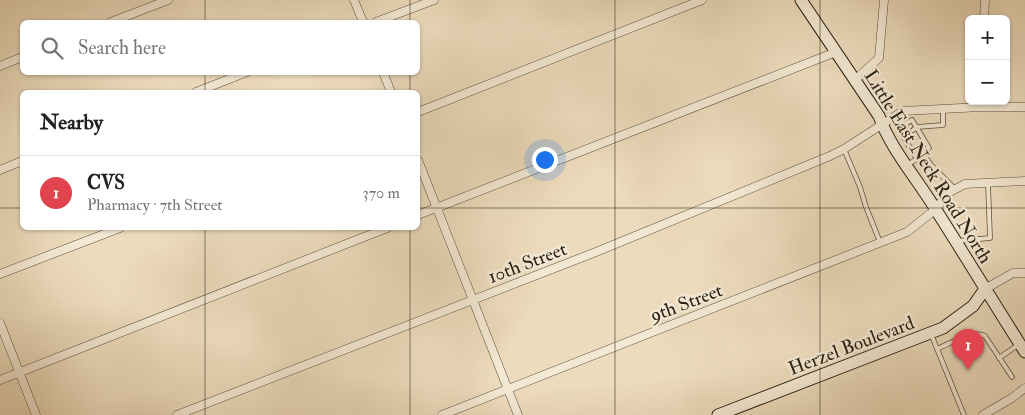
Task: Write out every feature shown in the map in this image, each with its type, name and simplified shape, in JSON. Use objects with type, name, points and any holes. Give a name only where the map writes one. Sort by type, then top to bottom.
[{"type":"main road","name":"Little East Neck Road North","points":[[801,0],[879,116],[886,134],[912,162],[936,209],[1022,348]]},
{"type":"main road","name":"Herzel Boulevard","points":[[718,415],[943,328],[972,306],[984,289]]},
{"type":"street","points":[[116,20],[168,0]]},
{"type":"street","points":[[354,0],[362,20]]},
{"type":"street","points":[[381,20],[434,0]]},
{"type":"street","points":[[420,111],[702,0]]},
{"type":"street","points":[[855,80],[879,58],[884,0]]},
{"type":"street","points":[[984,15],[985,0]]},
{"type":"street","points":[[420,214],[836,52]]},
{"type":"street","points":[[0,66],[20,58]]},
{"type":"street","points":[[201,90],[239,75]]},
{"type":"street","points":[[384,75],[390,90]]},
{"type":"street","points":[[903,112],[974,105]]},
{"type":"street","points":[[996,105],[1025,107]]},
{"type":"street","name":"10th Street","points":[[177,415],[604,249],[830,156],[903,112]]},
{"type":"street","points":[[0,170],[20,162]]},
{"type":"street","points":[[420,165],[518,415]]},
{"type":"street","points":[[955,189],[965,184],[1025,182]]},
{"type":"street","name":"9th Street","points":[[442,415],[907,232],[936,209],[948,193],[955,189]]},
{"type":"street","points":[[0,274],[115,230]]},
{"type":"street","points":[[0,380],[382,230]]},
{"type":"street","points":[[984,289],[1013,273],[1025,273]]},
{"type":"street","points":[[0,323],[36,415]]},
{"type":"street","points":[[983,415],[1025,388]]},
{"type":"lane","points":[[915,129],[943,125],[942,109]]},
{"type":"lane","points":[[903,112],[908,122]]},
{"type":"lane","points":[[912,120],[915,129],[929,148],[912,162],[909,146],[898,128],[908,122],[912,120]]},
{"type":"lane","points":[[844,149],[880,242]]},
{"type":"lane","points":[[923,153],[931,165],[955,189]]},
{"type":"lane","points":[[956,241],[990,238],[988,183]]},
{"type":"lane","points":[[930,333],[964,415]]},
{"type":"lane","points":[[937,349],[972,334],[980,334],[985,336],[1012,377]]},
{"type":"lane","points":[[999,358],[1022,348]]},
{"type":"place","name":"CVS","points":[[968,370]]}]
